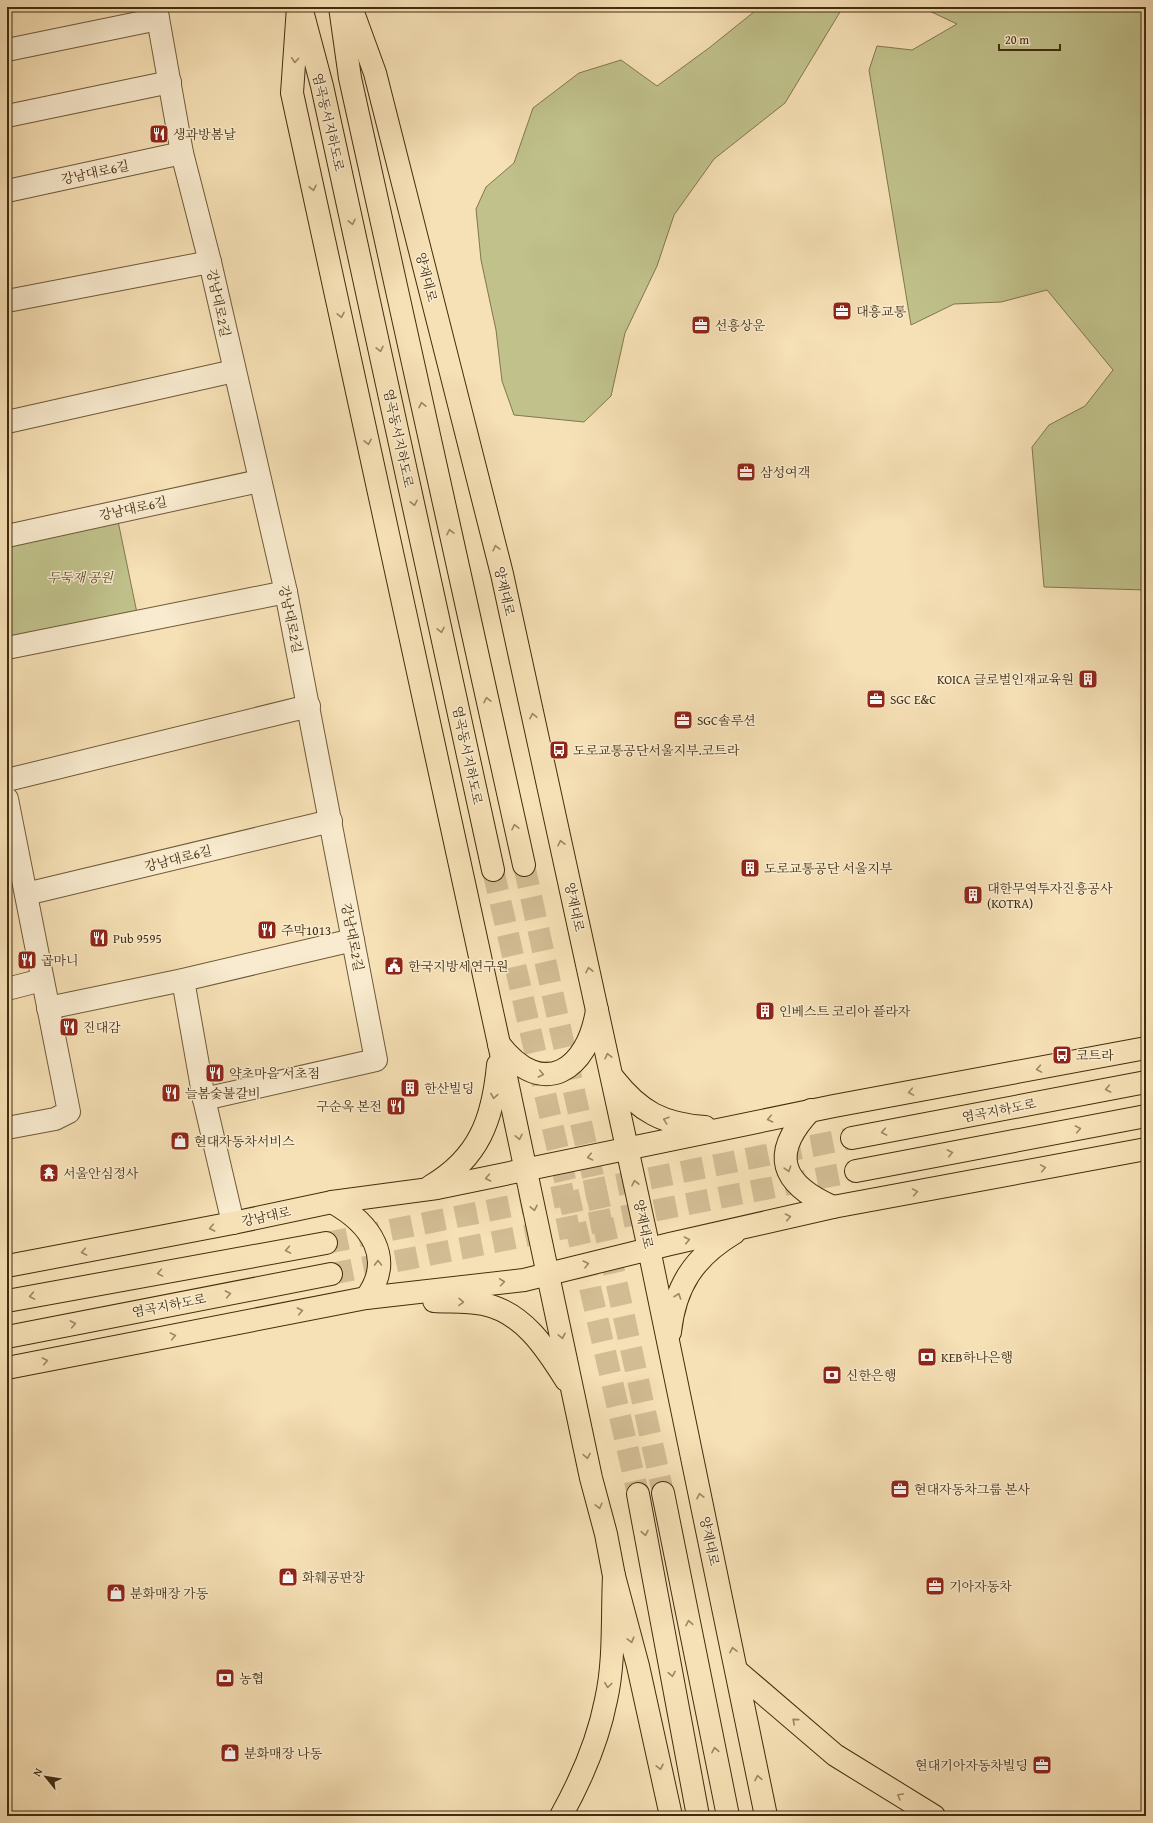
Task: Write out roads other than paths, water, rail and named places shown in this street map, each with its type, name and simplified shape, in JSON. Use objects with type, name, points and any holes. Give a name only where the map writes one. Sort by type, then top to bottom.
[{"type":"main road","name":"염곡동서지하도로","points":[[300,7],[322,86],[494,870]]},
{"type":"main road","points":[[300,7],[292,93],[614,1576],[638,1666],[671,1816]]},
{"type":"main road","points":[[340,7],[350,78],[524,865]]},
{"type":"main road","name":"양재대로","points":[[351,7],[375,73],[502,574],[628,1149],[766,1816]]},
{"type":"main road","points":[[499,1044],[516,1062],[534,1072],[545,1075],[562,1072],[580,1054],[596,1019],[597,1008]]},
{"type":"main road","points":[[426,1189],[457,1167],[481,1136],[494,1097],[499,1044]]},
{"type":"main road","points":[[612,1077],[630,1098],[644,1110],[662,1119],[694,1126],[732,1127],[811,1110],[1146,1048]]},
{"type":"main road","name":"염곡지하도로","points":[[852,1138],[1146,1082]]},
{"type":"main road","points":[[811,1110],[795,1130],[788,1144],[786,1164],[790,1177],[799,1187],[816,1199],[833,1207]]},
{"type":"main road","points":[[856,1171],[1146,1116]]},
{"type":"main road","name":"강남대로","points":[[7,1266],[233,1224],[332,1202],[426,1189],[526,1170],[732,1127]]},
{"type":"main road","points":[[7,1368],[366,1298],[524,1280],[750,1225],[833,1207],[1146,1149]]},
{"type":"main road","points":[[332,1202],[358,1220],[368,1230],[375,1241],[379,1258],[378,1273],[374,1286],[366,1298]]},
{"type":"main road","points":[[668,1348],[677,1298],[687,1277],[715,1247],[750,1225]]},
{"type":"main road","points":[[7,1301],[326,1243]]},
{"type":"main road","name":"염곡지하도로","points":[[7,1337],[331,1274]]},
{"type":"main road","points":[[366,1298],[469,1302],[483,1304],[505,1312],[530,1330],[556,1364],[576,1398],[583,1434]]},
{"type":"main road","points":[[663,1493],[728,1816]]},
{"type":"main road","points":[[638,1494],[698,1816]]},
{"type":"main road","points":[[561,1816],[589,1755],[607,1699],[610,1669],[614,1576]]},
{"type":"main road","points":[[737,1671],[835,1755],[934,1816]]},
{"type":"street","points":[[7,50],[157,13]]},
{"type":"street","name":"강남대로2길","points":[[157,13],[182,153],[210,262],[259,481],[286,592],[376,1060],[204,1099]]},
{"type":"street","points":[[7,116],[170,82]]},
{"type":"street","name":"강남대로6길","points":[[7,191],[182,153]]},
{"type":"street","points":[[7,301],[210,262]]},
{"type":"street","points":[[7,422],[234,371]]},
{"type":"street","name":"강남대로6길","points":[[7,536],[259,481]]},
{"type":"street","points":[[7,648],[286,592]]},
{"type":"street","points":[[7,780],[309,706]]},
{"type":"street","points":[[7,799],[19,886],[42,980],[70,1112],[55,1119],[7,1128]]},
{"type":"street","name":"강남대로6길","points":[[19,886],[331,821]]},
{"type":"street","points":[[48,1008],[183,980],[353,940]]},
{"type":"street","points":[[7,989],[42,980]]},
{"type":"street","points":[[183,980],[204,1099],[233,1224]]},
{"type":"tunnel","points":[[524,865],[663,1493]]},
{"type":"tunnel","points":[[493,870],[638,1494]]},
{"type":"tunnel","points":[[326,1243],[852,1138]]},
{"type":"tunnel","points":[[331,1274],[856,1171]]},
{"type":"place","name":"생과방봄날","points":[[159,134]]},
{"type":"place","name":"대흥교통","points":[[842,311]]},
{"type":"place","name":"선흥상운","points":[[701,325]]},
{"type":"place","name":"삼성여객","points":[[746,472]]},
{"type":"place","name":"KOICA 글로벌인재교육원","points":[[1088,679]]},
{"type":"place","name":"SGC E&C","points":[[876,699]]},
{"type":"place","name":"SGC솔루션","points":[[683,720]]},
{"type":"place","name":"도로교통공단서울지부.코트라","points":[[559,750]]},
{"type":"place","name":"도로교통공단 서울지부","points":[[750,868]]},
{"type":"place","name":"대한무역투자진흥공사 (KOTRA)","points":[[973,895]]},
{"type":"place","name":"주막1013","points":[[267,930]]},
{"type":"place","name":"Pub 9595","points":[[99,938]]},
{"type":"place","name":"곱마니","points":[[27,960]]},
{"type":"place","name":"한국지방세연구원","points":[[394,966]]},
{"type":"place","name":"인베스트 코리아 플라자","points":[[765,1011]]},
{"type":"place","name":"진대감","points":[[69,1027]]},
{"type":"place","name":"코트라","points":[[1062,1055]]},
{"type":"place","name":"약초마을 서초점","points":[[215,1073]]},
{"type":"place","name":"한산빌딩","points":[[410,1088]]},
{"type":"place","name":"늘봄숯불갈비","points":[[171,1093]]},
{"type":"place","name":"구순옥 본전","points":[[396,1106]]},
{"type":"place","name":"현대자동차서비스","points":[[180,1141]]},
{"type":"place","name":"서울안심정사","points":[[49,1173]]},
{"type":"place","name":"KEB하나은행","points":[[927,1357]]},
{"type":"place","name":"신한은행","points":[[832,1375]]},
{"type":"place","name":"현대자동차그룹 본사","points":[[900,1489]]},
{"type":"place","name":"화훼공판장","points":[[288,1577]]},
{"type":"place","name":"기아자동차","points":[[935,1586]]},
{"type":"place","name":"분화매장 가동","points":[[116,1593]]},
{"type":"place","name":"농협","points":[[225,1678]]},
{"type":"place","name":"분화매장 나동","points":[[230,1753]]},
{"type":"place","name":"현대기아자동차빌딩","points":[[1042,1765]]},
{"type":"park label","name":"두둑재 공원","points":[[80,577]]}]
